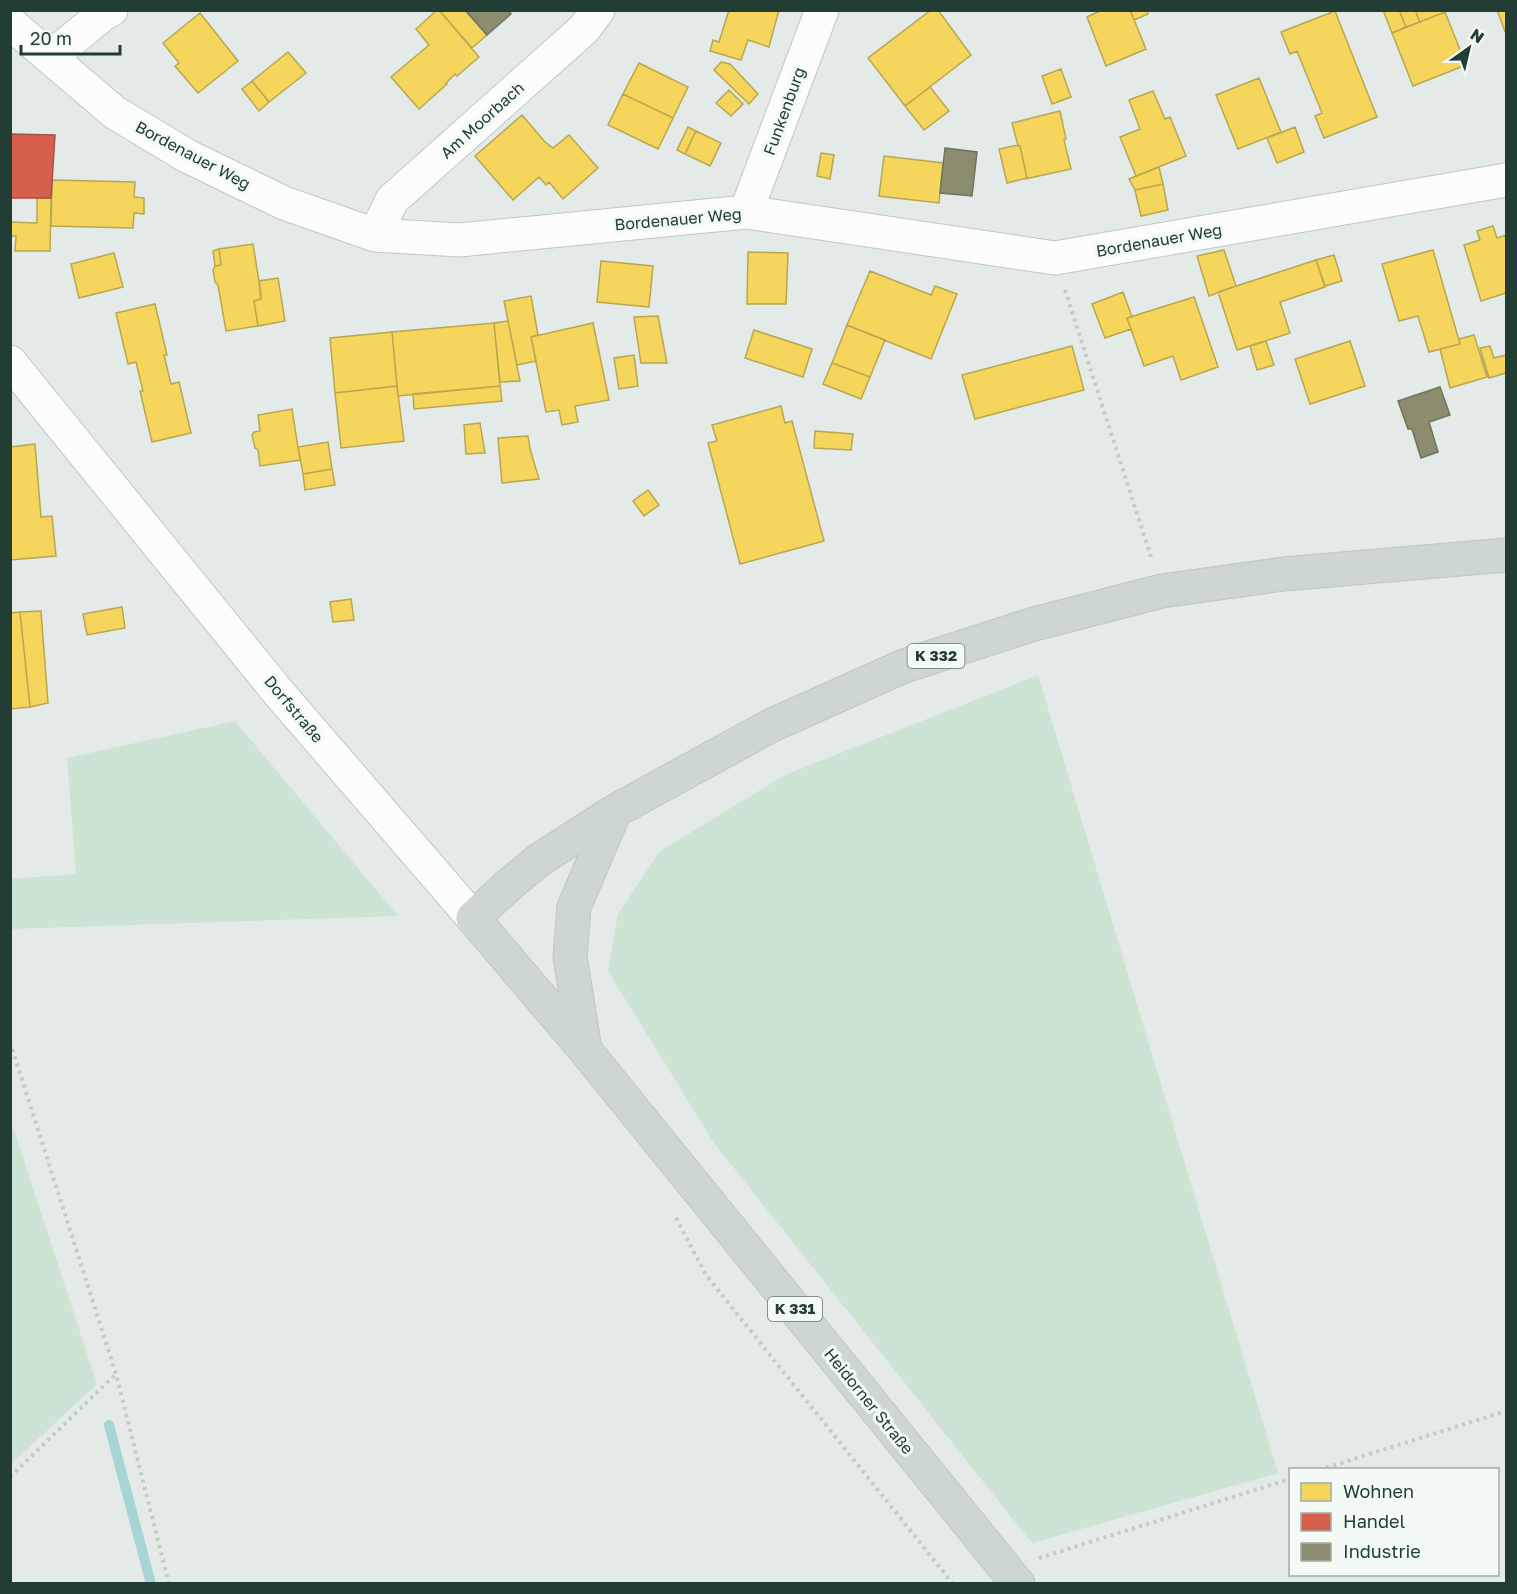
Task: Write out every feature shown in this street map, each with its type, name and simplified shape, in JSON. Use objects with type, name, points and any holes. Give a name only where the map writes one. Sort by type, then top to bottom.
[{"type":"main road","name":"K 332","points":[[473,918],[538,860],[615,811],[770,726],[904,666],[1034,624],[1162,591],[1284,574],[1506,555]]},
{"type":"main road","points":[[585,1050],[570,957],[574,907],[615,811]]},
{"type":"main road","name":"Dorfstraße","points":[[473,918],[585,1050]]},
{"type":"main road","name":"Heidorner Straße","points":[[585,1050],[1012,1576]]},
{"type":"street","points":[[51,57],[111,10]]},
{"type":"street","name":"Am Moorbach","points":[[375,235],[392,200],[584,29],[598,10]]},
{"type":"street","name":"Funkenburg","points":[[746,212],[822,10]]},
{"type":"street","name":"Bordenauer Weg","points":[[10,23],[114,112],[187,156],[284,203],[375,235],[459,240],[746,212],[1055,258],[1506,180]]},
{"type":"street","name":"Dorfstraße","points":[[10,362],[278,692],[473,918]]},
{"type":"path","points":[[1055,258],[1162,591]]},
{"type":"path","points":[[10,1041],[116,1374],[169,1584]]},
{"type":"path","points":[[673,1214],[706,1275],[953,1584]]},
{"type":"path","points":[[10,1477],[116,1374]]},
{"type":"path","points":[[1325,1468],[1506,1411]]},
{"type":"path","points":[[1012,1576],[1289,1479]]},
{"type":"green space","points":[[1038,675],[1278,1473],[1032,1543],[714,1143],[608,971],[618,914],[659,852],[785,775]]},
{"type":"green space","points":[[235,721],[398,916],[11,929],[11,879],[76,874],[67,758]]},
{"type":"green space","points":[[11,1121],[97,1384],[10,1464]]},
{"type":"building: Wohnen","points":[[437,10],[479,57],[457,76],[455,74],[419,109],[391,77],[429,45],[416,29]]},
{"type":"building: Wohnen","points":[[439,10],[465,10],[487,35],[472,48]]},
{"type":"building: Wohnen","points":[[729,10],[779,10],[769,47],[748,40],[741,60],[710,51],[713,40],[719,42]]},
{"type":"building: Wohnen","points":[[931,10],[938,10],[971,55],[905,106],[868,58]]},
{"type":"building: Wohnen","points":[[1102,10],[1130,10],[1146,49],[1106,66],[1087,17]]},
{"type":"building: Wohnen","points":[[1130,10],[1147,10],[1148,14],[1134,20]]},
{"type":"building: Wohnen","points":[[1383,10],[1399,10],[1406,27],[1392,33]]},
{"type":"building: Wohnen","points":[[1399,10],[1415,10],[1420,22],[1406,27]]},
{"type":"building: Wohnen","points":[[1415,10],[1445,10],[1445,12],[1420,22]]},
{"type":"building: Wohnen","points":[[1497,10],[1506,10],[1506,34]]},
{"type":"building: Wohnen","points":[[1335,11],[1377,117],[1324,138],[1315,116],[1322,113],[1297,51],[1290,54],[1281,32]]},
{"type":"building: Wohnen","points":[[1445,12],[1466,65],[1413,86],[1392,33]]},
{"type":"building: Wohnen","points":[[200,13],[238,61],[198,93],[175,66],[179,63],[163,43]]},
{"type":"building: Wohnen","points":[[288,52],[306,73],[269,102],[252,81]]},
{"type":"building: Wohnen","points":[[721,62],[730,64],[758,94],[749,104],[714,70]]},
{"type":"building: Wohnen","points":[[639,63],[688,87],[673,118],[623,94]]},
{"type":"building: Wohnen","points":[[1061,69],[1071,97],[1052,104],[1042,76]]},
{"type":"building: Wohnen","points":[[1259,78],[1281,132],[1238,149],[1216,95]]},
{"type":"building: Wohnen","points":[[252,81],[269,102],[259,111],[242,89]]},
{"type":"building: Wohnen","points":[[930,87],[949,111],[924,130],[905,106]]},
{"type":"building: Wohnen","points":[[729,90],[743,104],[731,116],[716,103]]},
{"type":"building: Wohnen","points":[[1153,91],[1165,119],[1170,117],[1186,156],[1136,176],[1120,137],[1140,129],[1129,100]]},
{"type":"building: Wohnen","points":[[623,94],[673,118],[658,149],[608,125]]},
{"type":"building: Wohnen","points":[[1060,111],[1071,169],[1025,179],[1027,178],[1020,146],[1018,146],[1012,123]]},
{"type":"building: Wohnen","points":[[522,115],[553,148],[569,135],[598,168],[563,199],[549,182],[546,185],[539,177],[513,200],[475,156]]},
{"type":"building: Wohnen","points":[[688,127],[696,131],[685,154],[677,150]]},
{"type":"building: Wohnen","points":[[1295,127],[1304,152],[1277,163],[1267,138]]},
{"type":"building: Wohnen","points":[[696,131],[721,143],[710,166],[685,154]]},
{"type":"building: Wohnen","points":[[1018,145],[1027,178],[1007,183],[999,149]]},
{"type":"building: Wohnen","points":[[821,153],[834,155],[830,179],[817,176]]},
{"type":"building: Wohnen","points":[[884,156],[943,163],[939,203],[879,196]]},
{"type":"building: Wohnen","points":[[1159,167],[1163,184],[1135,190],[1129,179]]},
{"type":"building: Wohnen","points":[[53,180],[135,182],[134,197],[144,198],[144,214],[134,213],[133,228],[51,226]]},
{"type":"building: Wohnen","points":[[1163,184],[1168,210],[1141,216],[1135,190]]},
{"type":"building: Wohnen","points":[[37,198],[51,198],[50,251],[15,251],[16,236],[10,236],[10,222],[37,223]]},
{"type":"building: Wohnen","points":[[1493,226],[1497,238],[1506,235],[1506,293],[1481,301],[1464,245],[1480,240],[1477,231]]},
{"type":"building: Wohnen","points":[[253,244],[261,294],[261,299],[254,301],[258,326],[226,331],[213,270],[215,266],[221,265],[219,249]]},
{"type":"building: Wohnen","points":[[219,249],[221,265],[215,266],[213,251]]},
{"type":"building: Wohnen","points":[[1224,250],[1236,286],[1209,296],[1197,256]]},
{"type":"building: Wohnen","points":[[1433,250],[1460,344],[1429,352],[1418,316],[1399,321],[1382,264]]},
{"type":"building: Wohnen","points":[[748,252],[788,253],[786,304],[747,304]]},
{"type":"building: Wohnen","points":[[114,253],[123,287],[79,298],[71,264]]},
{"type":"building: Wohnen","points":[[1334,255],[1342,281],[1325,286],[1316,260]]},
{"type":"building: Wohnen","points":[[1316,260],[1325,287],[1280,302],[1290,333],[1237,350],[1218,292]]},
{"type":"building: Wohnen","points":[[601,261],[653,266],[649,307],[597,302]]},
{"type":"building: Wohnen","points":[[870,271],[931,295],[935,286],[957,294],[931,359],[847,325]]},
{"type":"building: Wohnen","points":[[278,278],[285,321],[258,326],[254,301],[261,299],[259,281]]},
{"type":"building: Wohnen","points":[[1123,292],[1132,317],[1127,318],[1131,329],[1105,338],[1092,304]]},
{"type":"building: Wohnen","points":[[531,296],[538,335],[531,337],[536,361],[517,365],[504,301]]},
{"type":"building: Wohnen","points":[[1194,297],[1218,367],[1181,380],[1173,356],[1144,366],[1127,318]]},
{"type":"building: Wohnen","points":[[155,304],[171,384],[179,382],[191,433],[152,442],[136,362],[128,364],[116,313]]},
{"type":"building: Wohnen","points":[[658,316],[667,363],[641,363],[634,317]]},
{"type":"building: Wohnen","points":[[508,321],[520,381],[500,382],[494,323]]},
{"type":"building: Wohnen","points":[[494,323],[500,386],[398,396],[392,332]]},
{"type":"building: Wohnen","points":[[593,323],[609,400],[575,406],[578,422],[562,425],[559,410],[546,412],[531,337]]},
{"type":"building: Wohnen","points":[[847,325],[885,340],[870,377],[832,363]]},
{"type":"building: Wohnen","points":[[754,330],[812,349],[803,377],[745,358]]},
{"type":"building: Wohnen","points":[[392,332],[397,386],[335,393],[330,338]]},
{"type":"building: Wohnen","points":[[1474,335],[1487,377],[1450,388],[1440,349],[1460,344],[1459,339]]},
{"type":"building: Wohnen","points":[[1266,341],[1274,365],[1257,370],[1250,346]]},
{"type":"building: Wohnen","points":[[1350,341],[1365,386],[1310,404],[1295,359]]},
{"type":"building: Wohnen","points":[[1072,346],[1084,390],[975,419],[962,375]]},
{"type":"building: Wohnen","points":[[1490,346],[1494,358],[1506,355],[1506,373],[1489,378],[1480,348]]},
{"type":"building: Wohnen","points":[[634,355],[638,386],[619,389],[614,358]]},
{"type":"building: Wohnen","points":[[832,363],[870,377],[861,399],[823,384]]},
{"type":"building: Wohnen","points":[[397,386],[404,441],[341,448],[335,393]]},
{"type":"building: Wohnen","points":[[500,386],[502,401],[414,409],[413,394]]},
{"type":"building: Wohnen","points":[[781,406],[785,423],[792,421],[824,541],[740,564],[708,443],[717,441],[712,425]]},
{"type":"building: Wohnen","points":[[292,409],[300,460],[260,466],[258,450],[255,448],[252,435],[260,431],[258,415]]},
{"type":"building: Wohnen","points":[[480,423],[485,453],[466,454],[464,425]]},
{"type":"building: Wohnen","points":[[815,431],[853,434],[851,450],[814,448]]},
{"type":"building: Wohnen","points":[[528,436],[539,479],[502,483],[498,438]]},
{"type":"building: Wohnen","points":[[328,442],[332,469],[303,474],[298,447]]},
{"type":"building: Wohnen","points":[[35,444],[41,517],[52,516],[56,556],[10,560],[10,447]]},
{"type":"building: Wohnen","points":[[332,469],[335,485],[305,490],[303,474]]},
{"type":"building: Wohnen","points":[[648,490],[659,505],[644,516],[633,501]]},
{"type":"building: Wohnen","points":[[351,599],[354,620],[333,622],[330,602]]},
{"type":"building: Wohnen","points":[[122,607],[125,628],[87,635],[83,614]]},
{"type":"building: Wohnen","points":[[41,611],[48,703],[30,707],[20,612]]},
{"type":"building: Wohnen","points":[[20,612],[30,707],[10,709],[10,613]]},
{"type":"building: Handel","points":[[10,134],[55,135],[51,198],[10,198]]},
{"type":"building: Industrie","points":[[465,10],[508,10],[511,14],[487,35]]},
{"type":"building: Industrie","points":[[945,148],[977,152],[972,196],[940,193]]},
{"type":"building: Industrie","points":[[1440,387],[1450,415],[1429,422],[1438,452],[1421,458],[1412,429],[1408,429],[1398,401]]},
{"type":"waterway","points":[[109,1425],[151,1584]]}]
